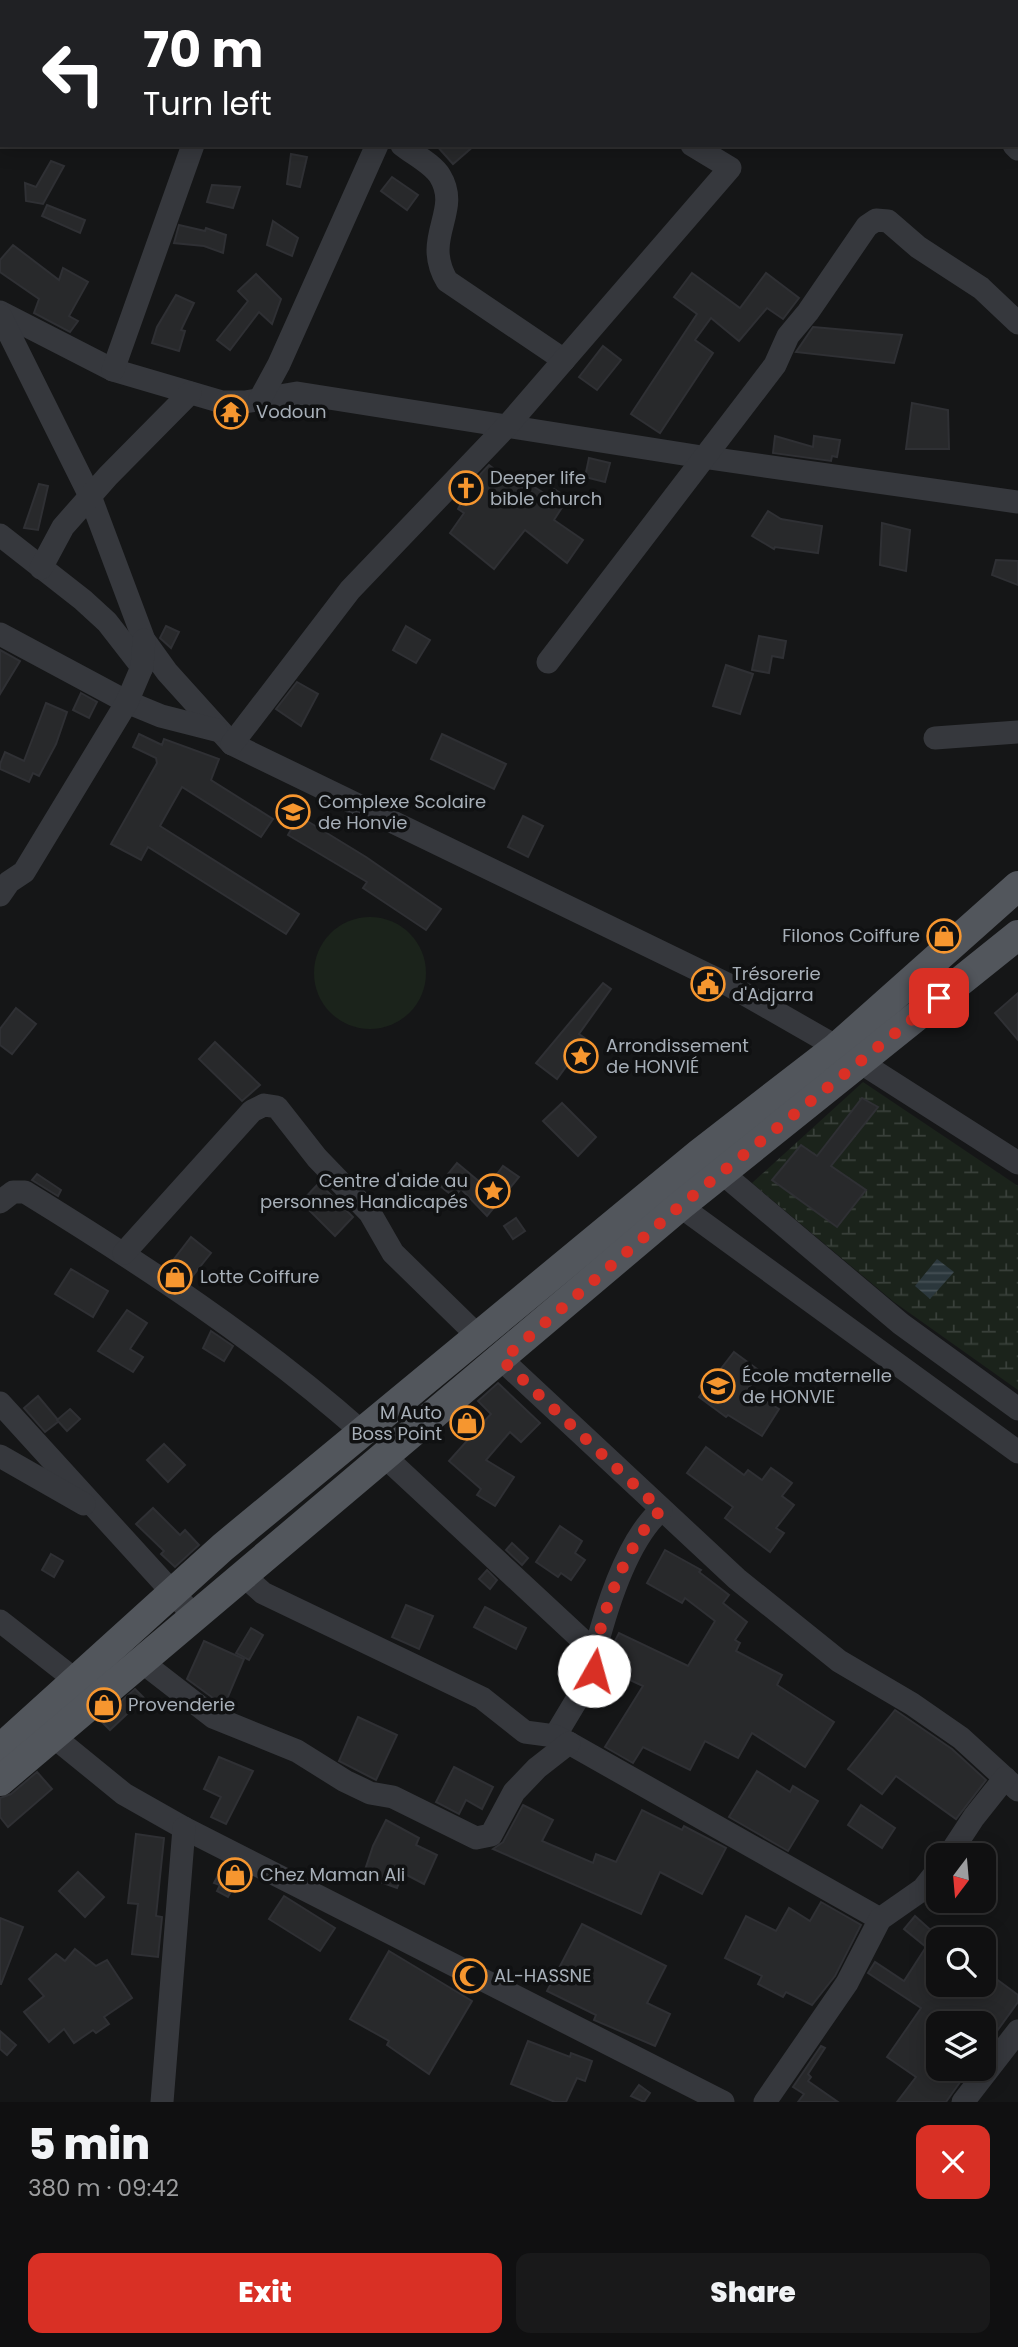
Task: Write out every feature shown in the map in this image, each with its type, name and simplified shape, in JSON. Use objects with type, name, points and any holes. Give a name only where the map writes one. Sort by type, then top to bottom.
[{"type":"main road","points":[[848,1054],[1018,886]]},
{"type":"main road","points":[[0,1749],[78,1682],[173,1592],[361,1431],[478,1336],[671,1196],[848,1054],[1018,935]]},
{"type":"main road","points":[[0,1781],[383,1455],[502,1360],[671,1196]]},
{"type":"street","points":[[113,370],[192,147]]},
{"type":"street","points":[[260,399],[279,364],[376,147]]},
{"type":"street","points":[[405,147],[439,174],[447,191],[448,206],[440,224],[436,247],[438,266],[447,281],[565,360]]},
{"type":"street","points":[[224,737],[350,590],[507,426],[730,168],[695,147]]},
{"type":"street","points":[[548,662],[702,457],[775,365],[798,321],[808,312],[867,226],[876,220],[888,221],[918,247],[981,288],[1018,323]]},
{"type":"street","points":[[0,314],[113,370],[222,402],[297,393],[702,457],[1018,502]]},
{"type":"street","points":[[0,314],[90,496],[144,640],[167,672],[224,737]]},
{"type":"street","points":[[41,568],[63,527],[190,393]]},
{"type":"street","points":[[0,535],[107,622],[142,667]]},
{"type":"street","points":[[0,634],[127,702],[224,737],[727,984],[848,1054],[1018,1163]]},
{"type":"street","points":[[3,884],[24,872],[127,702],[142,667],[144,640]]},
{"type":"street","points":[[934,738],[1018,732]]},
{"type":"street","points":[[124,1252],[252,1111],[264,1105],[277,1107],[317,1158],[370,1213],[393,1253],[478,1336]]},
{"type":"street","points":[[711,1163],[901,1324],[1018,1409]]},
{"type":"street","points":[[0,1202],[13,1192],[25,1192],[124,1252],[204,1308],[361,1431]]},
{"type":"street","points":[[671,1196],[1018,1452]]},
{"type":"street","points":[[882,1353],[901,1324]]},
{"type":"street","points":[[502,1360],[737,1579],[839,1661],[912,1704],[961,1738],[1011,1784],[974,1817],[957,1843]]},
{"type":"street","points":[[0,1403],[195,1617]]},
{"type":"street","points":[[383,1455],[595,1652]]},
{"type":"street","points":[[0,1456],[102,1514]]},
{"type":"street","points":[[142,1662],[213,1717],[297,1751],[345,1781],[370,1793],[393,1797],[476,1838],[491,1835],[514,1791],[562,1740],[594,1671],[595,1652],[610,1599],[650,1521],[661,1510]]},
{"type":"street","points":[[243,1576],[263,1593],[482,1699],[525,1731],[562,1740],[880,1919]]},
{"type":"street","points":[[0,1621],[78,1682]]},
{"type":"street","points":[[54,1737],[124,1794],[184,1828],[723,2102]]},
{"type":"street","points":[[162,2102],[184,1828]]},
{"type":"street","points":[[765,2102],[847,1983],[880,1919],[926,1885]]},
{"type":"street","points":[[963,2102],[1018,2031]]},
{"type":"green space","points":[[370,917],[392,921],[410,933],[422,951],[426,973],[422,995],[410,1013],[392,1025],[370,1029],[348,1025],[330,1013],[318,995],[314,973],[318,951],[330,933],[348,921]]},
{"type":"green space","points":[[863,1082],[1018,1186],[1018,1390],[894,1302],[752,1183]]},
{"type":"shaded area","points":[[937,1259],[954,1272],[930,1299],[915,1286]]},
{"type":"building","points":[[438,147],[473,147],[453,164]]},
{"type":"building","points":[[291,154],[307,157],[300,187],[287,184]]},
{"type":"building","points":[[51,161],[64,166],[43,204],[26,201],[25,183],[36,187]]},
{"type":"building","points":[[392,177],[418,195],[407,210],[381,191]]},
{"type":"building","points":[[212,185],[240,187],[233,208],[207,202]]},
{"type":"building","points":[[47,205],[85,220],[80,233],[42,216]]},
{"type":"building","points":[[273,221],[298,238],[292,256],[267,245]]},
{"type":"building","points":[[179,225],[205,231],[206,228],[226,235],[223,253],[204,246],[174,243]]},
{"type":"building","points":[[13,245],[59,280],[63,268],[88,282],[69,316],[78,321],[70,332],[34,313],[39,299],[0,272],[0,260]]},
{"type":"building","points":[[692,273],[740,308],[766,273],[799,298],[783,319],[767,308],[739,341],[711,318],[695,340],[713,353],[660,433],[631,414],[697,314],[674,297]]},
{"type":"building","points":[[256,274],[281,299],[272,324],[259,312],[230,350],[217,340],[248,301],[238,291]]},
{"type":"building","points":[[176,295],[194,303],[181,330],[185,331],[179,351],[152,343],[157,327]]},
{"type":"building","points":[[813,327],[902,335],[894,363],[796,352]]},
{"type":"building","points":[[603,346],[621,360],[597,390],[579,377]]},
{"type":"building","points":[[912,403],[948,410],[949,449],[906,449]]},
{"type":"building","points":[[775,436],[813,447],[814,436],[840,440],[837,457],[832,456],[831,461],[773,453]]},
{"type":"building","points":[[589,458],[610,463],[605,482],[585,477]]},
{"type":"building","points":[[489,465],[516,486],[520,478],[547,495],[554,489],[568,498],[554,520],[583,540],[567,563],[525,530],[494,569],[450,533],[464,513],[458,509],[473,482]]},
{"type":"building","points":[[39,484],[48,486],[38,530],[24,528]]},
{"type":"building","points":[[768,511],[781,519],[822,526],[818,553],[774,549],[752,536]]},
{"type":"building","points":[[882,523],[910,530],[906,571],[880,565]]},
{"type":"building","points":[[996,560],[1018,561],[1018,585],[992,575]]},
{"type":"building","points":[[166,626],[179,632],[171,648],[160,638]]},
{"type":"building","points":[[406,626],[430,640],[416,663],[393,650]]},
{"type":"building","points":[[759,636],[786,641],[783,658],[772,656],[769,673],[752,670]]},
{"type":"building","points":[[0,650],[20,661],[0,694]]},
{"type":"building","points":[[726,665],[753,674],[740,714],[713,706]]},
{"type":"building","points":[[297,682],[318,694],[301,726],[276,709]]},
{"type":"building","points":[[81,693],[97,702],[89,718],[73,710]]},
{"type":"building","points":[[46,703],[67,712],[56,744],[39,776],[33,773],[29,782],[0,769],[0,764],[5,752],[24,761]]},
{"type":"building","points":[[139,734],[162,745],[164,739],[219,759],[211,780],[273,819],[261,837],[182,787],[160,826],[299,914],[286,934],[148,847],[141,860],[111,844],[157,763],[156,758],[133,747]]},
{"type":"building","points":[[442,734],[506,764],[494,789],[431,759]]},
{"type":"building","points":[[299,816],[366,857],[441,909],[426,930],[363,888],[367,882],[288,835]]},
{"type":"building","points":[[523,816],[543,826],[528,857],[508,847]]},
{"type":"building","points":[[603,983],[611,989],[579,1034],[586,1039],[557,1079],[536,1063]]},
{"type":"building","points":[[1018,993],[1018,1040],[995,1013]]},
{"type":"building","points":[[16,1008],[36,1024],[12,1054],[0,1045],[0,1029]]},
{"type":"building","points":[[215,1042],[260,1085],[242,1101],[199,1059]]},
{"type":"building","points":[[862,1098],[878,1107],[831,1166],[866,1190],[837,1227],[772,1180],[801,1145],[817,1156]]},
{"type":"building","points":[[562,1103],[596,1137],[578,1156],[543,1121]]},
{"type":"building","points":[[457,1163],[487,1188],[503,1166],[519,1177],[487,1216],[461,1189],[454,1197],[439,1185]]},
{"type":"building","points":[[37,1174],[61,1190],[58,1196],[32,1180]]},
{"type":"building","points":[[319,1183],[353,1217],[335,1236],[301,1202]]},
{"type":"building","points":[[516,1218],[525,1231],[513,1239],[504,1226]]},
{"type":"building","points":[[191,1237],[211,1253],[191,1278],[171,1263]]},
{"type":"building","points":[[71,1269],[108,1291],[93,1317],[55,1294]]},
{"type":"building","points":[[127,1310],[147,1323],[130,1349],[143,1357],[133,1372],[98,1351]]},
{"type":"building","points":[[211,1331],[233,1346],[224,1361],[203,1348]]},
{"type":"building","points":[[734,1352],[761,1372],[747,1390],[779,1409],[762,1436],[728,1415],[726,1417],[699,1397]]},
{"type":"building","points":[[498,1383],[540,1423],[521,1442],[510,1432],[486,1460],[514,1477],[495,1506],[477,1495],[481,1489],[449,1461],[491,1414],[478,1401]]},
{"type":"building","points":[[38,1396],[59,1421],[45,1432],[24,1408]]},
{"type":"building","points":[[70,1409],[80,1419],[67,1431],[57,1420]]},
{"type":"building","points":[[164,1444],[185,1465],[168,1482],[147,1460]]},
{"type":"building","points":[[706,1447],[744,1475],[748,1470],[762,1480],[771,1468],[792,1483],[782,1496],[794,1505],[776,1528],[784,1533],[770,1552],[725,1518],[733,1507],[687,1473]]},
{"type":"building","points":[[153,1508],[180,1535],[185,1530],[199,1545],[175,1567],[161,1554],[164,1551],[136,1524]]},
{"type":"building","points":[[560,1526],[582,1541],[575,1553],[585,1560],[571,1580],[561,1573],[558,1577],[536,1562]]},
{"type":"building","points":[[512,1543],[528,1558],[522,1565],[506,1550]]},
{"type":"building","points":[[665,1550],[701,1570],[699,1572],[729,1595],[723,1603],[747,1622],[735,1640],[740,1643],[736,1651],[782,1675],[777,1685],[834,1722],[805,1767],[752,1733],[738,1758],[705,1741],[690,1770],[643,1747],[633,1763],[605,1747],[643,1686],[608,1670],[609,1653],[619,1633],[688,1666],[715,1621],[685,1598],[682,1603],[647,1583]]},
{"type":"building","points":[[51,1554],[63,1561],[54,1577],[42,1570]]},
{"type":"building","points":[[487,1570],[497,1580],[490,1589],[479,1579]]},
{"type":"building","points":[[406,1605],[433,1616],[419,1649],[392,1637]]},
{"type":"building","points":[[485,1607],[526,1628],[516,1649],[474,1627]]},
{"type":"building","points":[[251,1628],[263,1635],[249,1660],[236,1653]]},
{"type":"building","points":[[204,1641],[244,1659],[224,1706],[187,1679]]},
{"type":"building","points":[[135,1689],[144,1698],[110,1730],[100,1720]]},
{"type":"building","points":[[895,1710],[952,1749],[986,1780],[956,1819],[896,1776],[882,1794],[848,1769]]},
{"type":"building","points":[[358,1717],[397,1735],[376,1780],[339,1761]]},
{"type":"building","points":[[219,1757],[253,1771],[226,1824],[211,1817],[221,1797],[204,1789]]},
{"type":"building","points":[[454,1767],[493,1787],[482,1809],[466,1800],[459,1814],[436,1802]]},
{"type":"building","points":[[757,1771],[790,1792],[793,1786],[818,1801],[788,1851],[729,1817]]},
{"type":"building","points":[[37,1772],[52,1789],[8,1827],[0,1817],[0,1798],[11,1794]]},
{"type":"building","points":[[523,1805],[553,1820],[542,1841],[593,1863],[596,1854],[616,1862],[642,1810],[682,1830],[684,1826],[726,1848],[702,1894],[660,1872],[641,1914],[493,1849],[503,1842]]},
{"type":"building","points":[[861,1805],[895,1828],[882,1848],[848,1825]]},
{"type":"building","points":[[386,1820],[419,1838],[416,1845],[437,1855],[424,1884],[403,1873],[397,1888],[363,1876],[373,1846]]},
{"type":"building","points":[[136,1834],[164,1838],[156,1916],[162,1917],[158,1957],[132,1954],[138,1904],[128,1903]]},
{"type":"building","points":[[223,1866],[240,1875],[228,1897],[217,1891],[220,1885],[214,1883]]},
{"type":"building","points":[[78,1872],[104,1897],[85,1917],[59,1891]]},
{"type":"building","points":[[284,1896],[335,1928],[320,1951],[269,1919]]},
{"type":"building","points":[[821,1902],[861,1925],[835,1976],[812,2005],[786,1992],[783,1997],[758,1984],[762,1976],[725,1958],[746,1916],[776,1931],[789,1908],[810,1921]]},
{"type":"building","points":[[915,1916],[927,1927],[926,1947],[904,1929]]},
{"type":"building","points":[[0,1918],[23,1927],[1,1984],[0,1984]]},
{"type":"building","points":[[582,1924],[666,1966],[647,2003],[670,2014],[655,2046],[594,2020],[596,2015],[547,1991]]},
{"type":"building","points":[[926,1947],[926,1997],[996,1997],[996,1979],[1018,1995],[1018,2002],[996,2032],[996,2011],[926,2011],[926,2081],[961,2081],[946,2102],[897,2102],[916,2077],[887,2057],[921,2008],[868,1973],[875,1962],[904,1981]]},
{"type":"building","points":[[75,1949],[96,1966],[107,1960],[132,1998],[104,2017],[109,2024],[96,2033],[93,2030],[74,2043],[64,2029],[49,2042],[24,2012],[44,1996],[29,1979],[56,1954],[65,1961]]},
{"type":"building","points":[[389,1951],[472,2001],[429,2074],[387,2045],[389,2041],[350,2019]]},
{"type":"building","points":[[0,2031],[16,2045],[7,2055],[0,2049]]},
{"type":"building","points":[[528,2041],[570,2057],[571,2053],[592,2061],[585,2081],[577,2078],[566,2102],[555,2102],[511,2084]]},
{"type":"building","points":[[821,2046],[825,2048],[808,2074],[811,2077],[808,2081],[838,2102],[798,2102],[804,2094],[793,2087]]},
{"type":"building","points":[[639,2085],[650,2093],[644,2102],[631,2096]]},
{"type":"place","name":"Vodoun","points":[[231,412]]},
{"type":"place","name":"Deeper life bible church","points":[[466,488]]},
{"type":"place","name":"Complexe Scolaire de Honvie","points":[[293,812]]},
{"type":"place","name":"Filonos Coiffure","points":[[944,936]]},
{"type":"place","name":"Trésorerie d'Adjarra","points":[[708,984]]},
{"type":"place","name":"Arrondissement de HONVIÉ","points":[[581,1056]]},
{"type":"place","name":"Centre d'aide au personnes Handicapés","points":[[493,1191]]},
{"type":"place","name":"Lotte Coiffure","points":[[175,1277]]},
{"type":"place","name":"École maternelle de HONVIE","points":[[718,1386]]},
{"type":"place","name":"M Auto Boss Point","points":[[467,1423]]},
{"type":"place","name":"Provenderie","points":[[104,1705]]},
{"type":"place","name":"Chez Maman Ali","points":[[235,1875]]},
{"type":"place","name":"AL-HASSNE","points":[[470,1976]]},
{"type":"route","points":[[594,1671],[595,1652],[610,1599],[650,1521],[661,1510],[502,1360],[680,1206],[939,998]]}]
